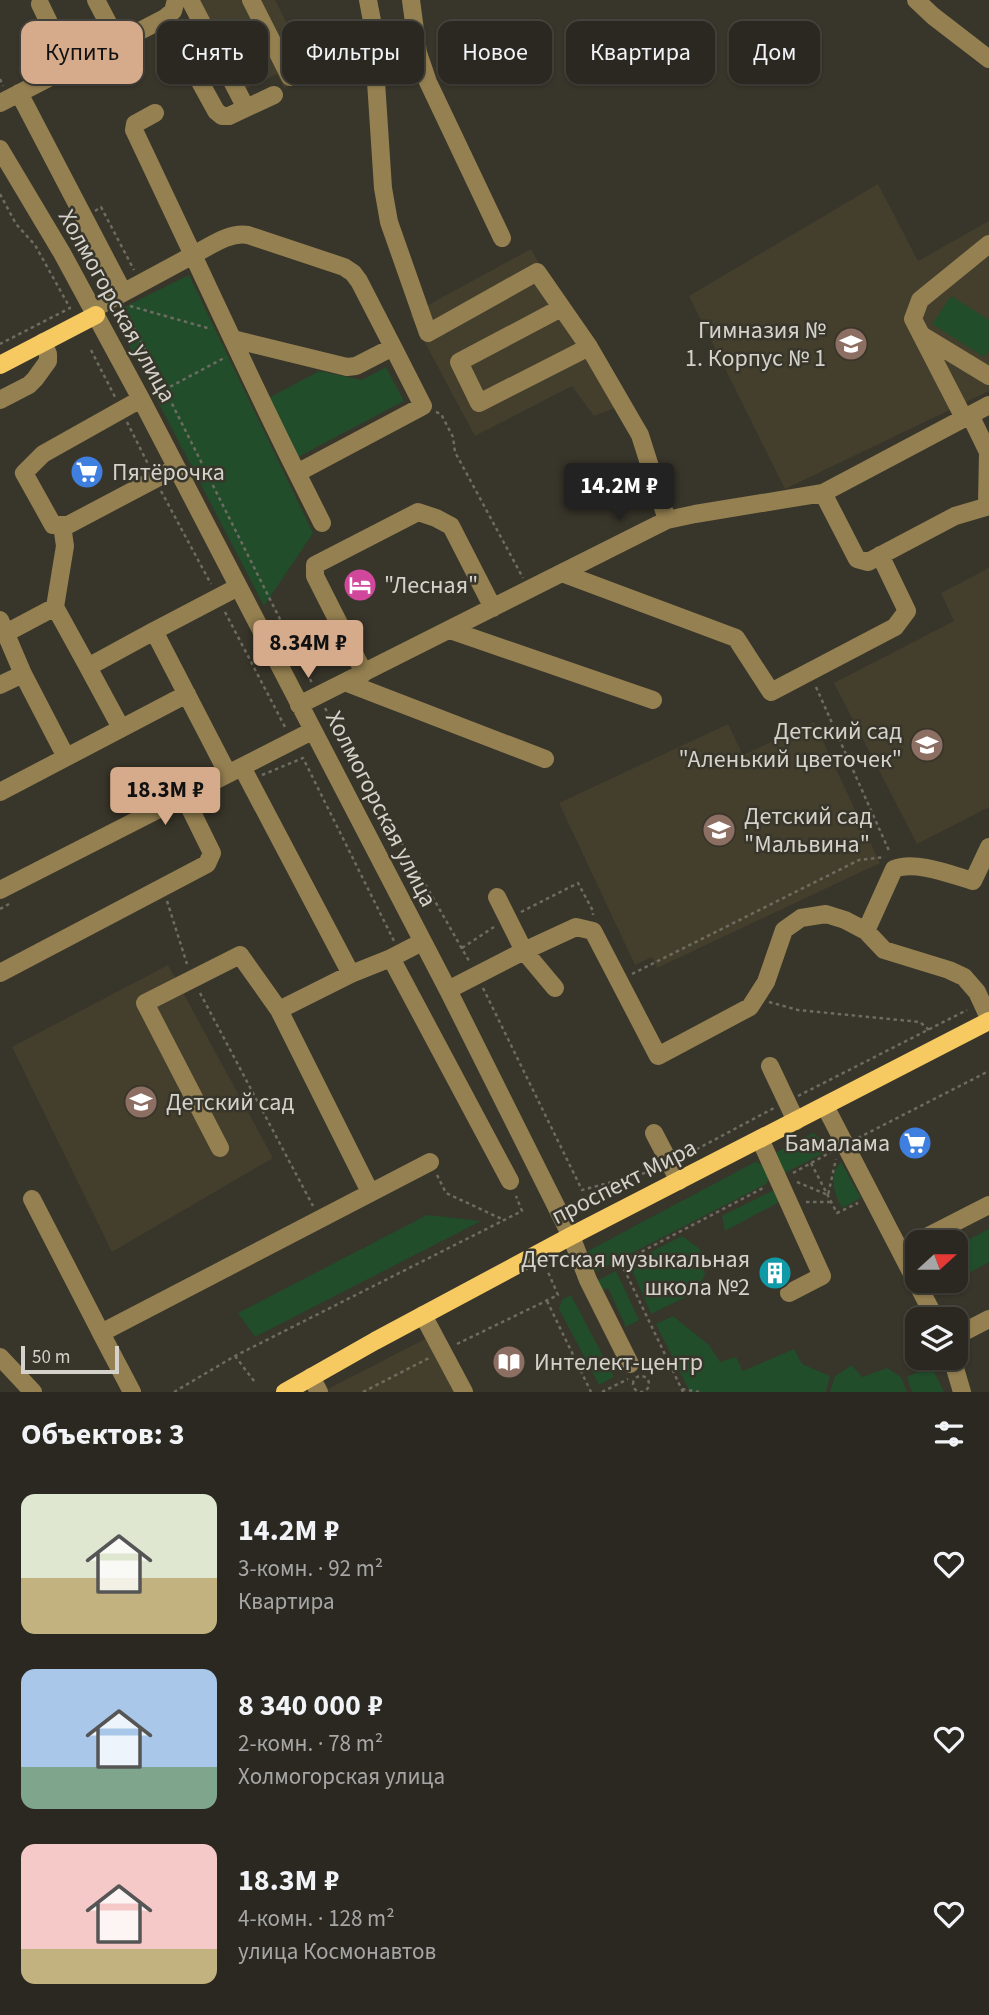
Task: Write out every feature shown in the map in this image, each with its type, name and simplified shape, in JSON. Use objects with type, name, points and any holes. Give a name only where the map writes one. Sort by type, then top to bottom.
[{"type":"main road","points":[[0,365],[94,312]]},
{"type":"main road","name":"проспект Мира","points":[[285,1392],[315,1384],[424,1315],[989,1020]]},
{"type":"street","points":[[96,0],[107,21]]},
{"type":"street","points":[[143,29],[173,11],[176,0]]},
{"type":"street","points":[[190,0],[246,108]]},
{"type":"street","points":[[251,0],[282,61]]},
{"type":"street","points":[[368,0],[372,21],[383,188],[389,222],[428,333],[537,272],[589,347],[639,435],[667,520]]},
{"type":"street","points":[[411,0],[418,53],[428,82],[502,238]]},
{"type":"street","points":[[916,0],[989,59]]},
{"type":"street","points":[[40,4],[48,21]]},
{"type":"street","points":[[165,18],[216,111],[222,116],[229,117],[274,95]]},
{"type":"street","points":[[0,103],[36,84]]},
{"type":"street","points":[[19,93],[122,298]]},
{"type":"street","points":[[155,113],[135,124],[134,130],[235,341],[257,394],[323,523]]},
{"type":"street","name":"Холмогорская улица","points":[[0,149],[6,173],[94,312],[141,399],[448,990],[571,1236],[587,1280],[633,1370]]},
{"type":"street","points":[[94,312],[122,298],[153,268],[193,255],[238,233],[344,267],[353,273],[423,407],[297,473]]},
{"type":"street","points":[[823,493],[857,559],[868,562],[955,516],[988,506],[988,452],[914,319],[920,300],[989,244]]},
{"type":"street","points":[[561,308],[459,362],[479,402],[589,347]]},
{"type":"street","points":[[921,335],[989,376]]},
{"type":"street","points":[[235,341],[347,367],[356,366],[393,347]]},
{"type":"street","points":[[0,400],[29,386],[35,379],[48,361],[43,342]]},
{"type":"street","points":[[141,399],[43,454],[24,473],[53,525],[68,525],[176,468]]},
{"type":"street","points":[[299,705],[667,520],[823,493],[989,405]]},
{"type":"street","points":[[364,673],[315,576],[315,565],[418,512],[436,517],[451,526],[493,608]]},
{"type":"street","points":[[62,525],[65,546],[55,607],[121,728]]},
{"type":"street","points":[[562,573],[736,638],[771,691],[895,627],[907,611],[880,555]]},
{"type":"street","points":[[88,667],[238,587]]},
{"type":"street","points":[[55,607],[3,626],[23,674],[66,757]]},
{"type":"street","points":[[450,630],[653,700]]},
{"type":"street","points":[[154,631],[187,694],[235,770],[351,974]]},
{"type":"street","points":[[0,685],[23,674]]},
{"type":"street","points":[[345,682],[545,759]]},
{"type":"street","points":[[0,792],[187,694]]},
{"type":"street","points":[[0,890],[312,731]]},
{"type":"street","points":[[0,973],[207,864],[212,853],[184,796]]},
{"type":"street","points":[[866,931],[894,869],[913,865],[981,884],[989,847]]},
{"type":"street","points":[[497,897],[524,951],[555,988]]},
{"type":"street","points":[[448,990],[576,927],[593,930],[658,1056],[750,1007],[766,982],[784,930],[800,918],[826,914],[866,931],[884,950],[964,977],[977,992],[989,1020]]},
{"type":"street","points":[[279,1010],[422,942]]},
{"type":"street","points":[[220,1148],[145,1003],[240,955],[279,1010],[370,1192]]},
{"type":"street","points":[[391,958],[510,1181]]},
{"type":"street","points":[[770,1066],[796,1121]]},
{"type":"street","points":[[825,1106],[930,1307]]},
{"type":"street","points":[[654,1133],[679,1181]]},
{"type":"street","points":[[760,1139],[782,1179],[789,1202],[822,1276],[789,1293]]},
{"type":"street","points":[[101,1333],[430,1162]]},
{"type":"street","points":[[32,1199],[131,1392]]},
{"type":"street","points":[[901,1250],[989,1205]]},
{"type":"street","points":[[424,1315],[464,1392]]},
{"type":"street","points":[[968,1330],[989,1319]]},
{"type":"street","points":[[0,1357],[33,1392]]},
{"type":"street","points":[[956,1370],[962,1392]]},
{"type":"path","points":[[0,194],[16,224],[35,245],[70,307],[0,344]]},
{"type":"path","points":[[122,298],[235,341]]},
{"type":"path","points":[[128,316],[318,696],[477,975],[582,1190]]},
{"type":"path","points":[[164,390],[235,341]]},
{"type":"path","points":[[91,350],[155,479],[287,729]]},
{"type":"path","points":[[423,407],[441,414],[453,437],[455,452],[529,590]]},
{"type":"path","points":[[292,641],[336,618]]},
{"type":"path","points":[[619,980],[859,860],[891,857],[809,671]]},
{"type":"path","points":[[303,758],[396,944],[391,958]]},
{"type":"path","points":[[462,948],[508,919],[578,883],[593,911],[593,930]]},
{"type":"path","points":[[163,887],[192,979],[320,1218]]},
{"type":"path","points":[[756,999],[798,1010],[920,1022],[929,1030]]},
{"type":"path","points":[[845,1145],[989,1071]]},
{"type":"path","points":[[698,1392],[682,1390],[620,1263],[838,1149],[828,1195]]},
{"type":"path","points":[[430,1162],[446,1193],[504,1220]]},
{"type":"path","points":[[811,1163],[837,1213]]},
{"type":"path","points":[[782,1179],[828,1195]]},
{"type":"path","points":[[789,1202],[831,1202]]},
{"type":"path","points":[[174,1392],[235,1356],[522,1211]]},
{"type":"path","points":[[363,1392],[558,1295],[548,1272]]},
{"type":"path","points":[[547,1301],[590,1392]]},
{"type":"path","points":[[235,1356],[254,1381]]},
{"type":"path","points":[[602,1392],[633,1370]]},
{"type":"path","points":[[643,1377],[648,1382],[648,1387],[642,1392],[637,1391],[634,1382],[636,1378],[643,1377]]},
{"type":"shaded area","points":[[190,0],[275,0],[286,21],[282,21],[282,84],[277,74],[268,78],[268,21],[201,21]]},
{"type":"shaded area","points":[[233,84],[256,84],[238,93]]},
{"type":"shaded area","name":"Гимназия № 1. Корпус № 1","points":[[878,184],[918,261],[989,221],[989,391],[785,489],[689,296]]},
{"type":"shaded area","points":[[531,249],[617,407],[594,416],[572,386],[475,436],[410,315]]},
{"type":"shaded area","name":"Детский сад \"Аленький цветочек\"","points":[[989,568],[989,807],[917,844],[834,683],[954,621],[941,593]]},
{"type":"shaded area","name":"Детский сад \"Мальвина\"","points":[[814,722],[880,863],[657,968],[652,957],[635,965],[559,803],[728,724],[743,755]]},
{"type":"shaded area","name":"Детский сад","points":[[168,965],[273,1158],[112,1252],[12,1047]]},
{"type":"shaded area","points":[[429,1337],[457,1392],[322,1392]]},
{"type":"green space","points":[[189,275],[313,533],[264,606],[112,313]]},
{"type":"green space","points":[[951,296],[989,320],[989,350],[984,357],[932,324]]},
{"type":"green space","points":[[386,367],[404,401],[298,457],[267,399],[319,371],[362,380]]},
{"type":"green space","points":[[813,1133],[833,1148],[785,1173],[779,1172],[775,1153]]},
{"type":"green space","points":[[755,1162],[766,1170],[769,1178],[766,1184],[597,1271],[593,1270],[586,1257],[588,1251]]},
{"type":"green space","points":[[841,1162],[861,1198],[842,1208],[833,1179]]},
{"type":"green space","points":[[776,1189],[781,1201],[725,1231],[722,1216]]},
{"type":"green space","points":[[427,1215],[481,1221],[255,1337],[238,1313]]},
{"type":"green space","points":[[989,1229],[989,1262],[968,1273],[968,1240]]},
{"type":"green space","points":[[682,1236],[700,1249],[705,1274],[696,1292],[651,1314],[629,1263]]},
{"type":"green space","points":[[616,1271],[639,1320],[626,1327],[608,1288],[602,1290],[598,1280]]},
{"type":"green space","points":[[571,1295],[614,1377],[599,1385],[559,1309],[562,1300]]},
{"type":"green space","points":[[673,1316],[709,1345],[720,1362],[736,1357],[743,1371],[794,1349],[802,1364],[830,1376],[826,1392],[690,1392],[656,1324]]},
{"type":"green space","points":[[852,1365],[862,1377],[887,1368],[901,1377],[907,1392],[830,1392],[835,1376]]},
{"type":"green space","points":[[922,1370],[933,1370],[944,1392],[912,1392],[907,1377]]},
{"type":"place","name":"Гимназия № 1. Корпус № 1","points":[[851,344]]},
{"type":"place","name":"Пятёрочка","points":[[87,472]]},
{"type":"place","name":"\"Лесная\"","points":[[360,585]]},
{"type":"place","name":"Детский сад \"Аленький цветочек\"","points":[[927,745]]},
{"type":"place","name":"Детский сад \"Мальвина\"","points":[[719,830]]},
{"type":"place","name":"Детский сад","points":[[141,1102]]},
{"type":"place","name":"Бамалама","points":[[915,1143]]},
{"type":"place","name":"Детская музыкальная школа №2","points":[[775,1273]]},
{"type":"place","name":"Интелект-центр","points":[[509,1362]]}]
